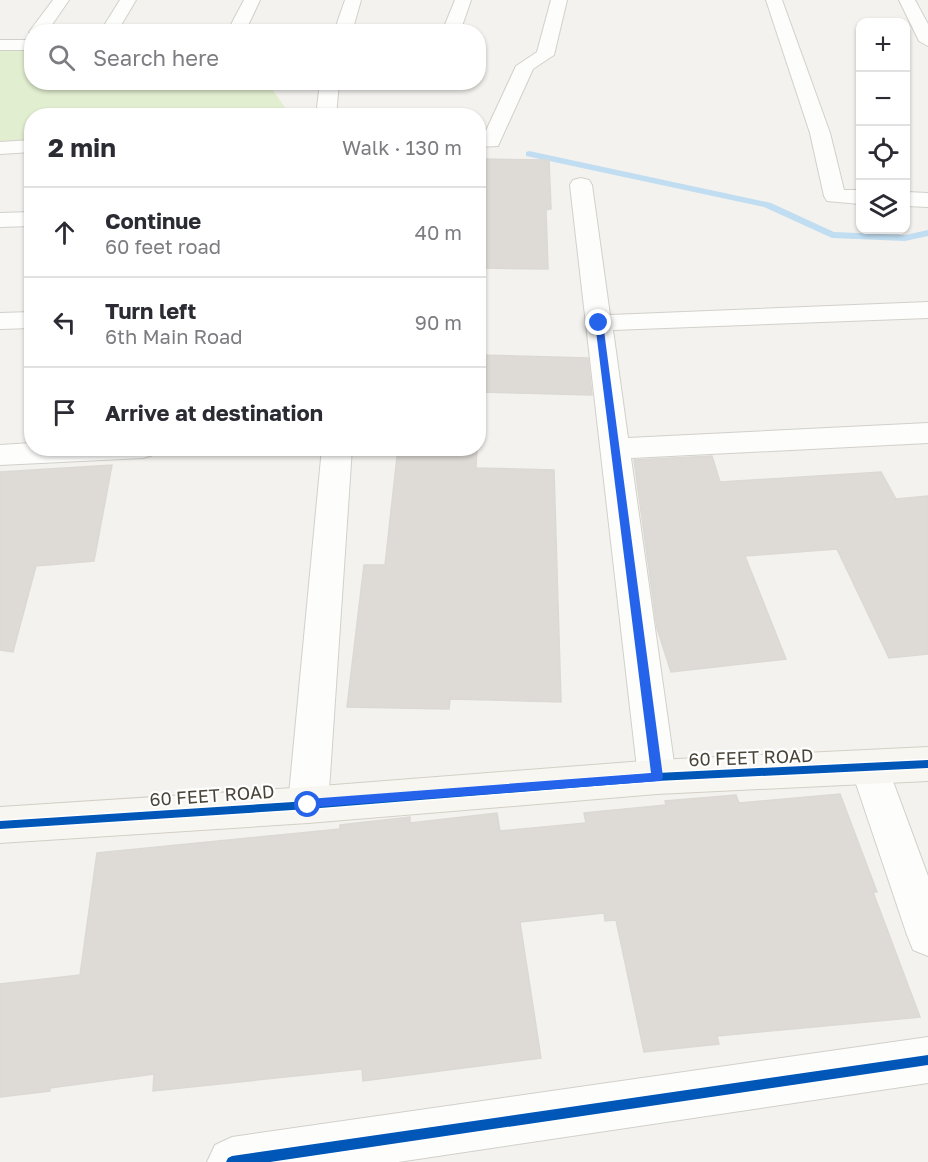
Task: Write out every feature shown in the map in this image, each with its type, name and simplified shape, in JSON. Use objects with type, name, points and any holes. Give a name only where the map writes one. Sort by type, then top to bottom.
[{"type":"street","points":[[44,24],[61,0]]},
{"type":"street","points":[[113,24],[128,0]]},
{"type":"street","points":[[240,24],[252,0]]},
{"type":"street","points":[[346,24],[353,0]]},
{"type":"street","points":[[454,24],[463,0]]},
{"type":"street","points":[[486,142],[491,142],[525,66],[545,55],[559,0]]},
{"type":"street","points":[[774,0],[820,133],[835,196],[856,197]]},
{"type":"street","points":[[907,0],[928,41]]},
{"type":"street","points":[[0,45],[24,41]]},
{"type":"street","points":[[327,108],[329,90]]},
{"type":"street","points":[[0,147],[24,146]]},
{"type":"street","points":[[581,185],[657,777]]},
{"type":"street","points":[[910,199],[928,200]]},
{"type":"street","points":[[0,220],[24,219]]},
{"type":"street","points":[[599,323],[928,310]]},
{"type":"street","points":[[0,321],[24,320]]},
{"type":"street","points":[[616,449],[928,433]]},
{"type":"street","points":[[0,455],[24,454]]},
{"type":"street","points":[[308,805],[336,456]]},
{"type":"street","name":"60 FEET ROAD","points":[[0,825],[308,805],[657,777],[870,769],[928,764]]},
{"type":"street","points":[[870,769],[928,934]]},
{"type":"street","points":[[232,1162],[928,1060]]},
{"type":"green space","points":[[24,50],[24,90],[273,90],[285,108],[24,108],[24,144],[0,145],[0,51]]},
{"type":"building","points":[[486,159],[549,160],[551,209],[546,210],[548,269],[486,268]]},
{"type":"building","points":[[486,355],[588,358],[592,395],[486,392]]},
{"type":"building","points":[[397,456],[477,456],[476,468],[554,470],[561,702],[450,699],[449,709],[347,707],[364,565],[385,565]]},
{"type":"building","points":[[712,456],[720,482],[881,472],[896,499],[928,496],[928,654],[889,658],[837,549],[745,556],[786,659],[671,672],[657,628],[634,460]]},
{"type":"building","points":[[112,465],[94,561],[36,566],[13,652],[0,650],[0,472]]},
{"type":"building","points":[[840,794],[877,892],[873,892],[920,1017],[717,1036],[719,1044],[644,1052],[616,920],[605,921],[604,913],[520,922],[541,1058],[363,1081],[362,1069],[153,1091],[154,1074],[0,1097],[0,984],[80,975],[97,853],[340,829],[340,825],[410,817],[410,823],[497,813],[500,831],[586,823],[584,813],[666,805],[665,801],[736,795],[739,803]]},
{"type":"waterway","points":[[529,154],[767,205],[832,235],[905,238],[928,233]]},
{"type":"cycle path","points":[[0,825],[308,805],[657,777],[928,764]]},
{"type":"cycle path","points":[[232,1162],[928,1060]]},
{"type":"route","points":[[308,805],[657,777],[599,323]]}]
